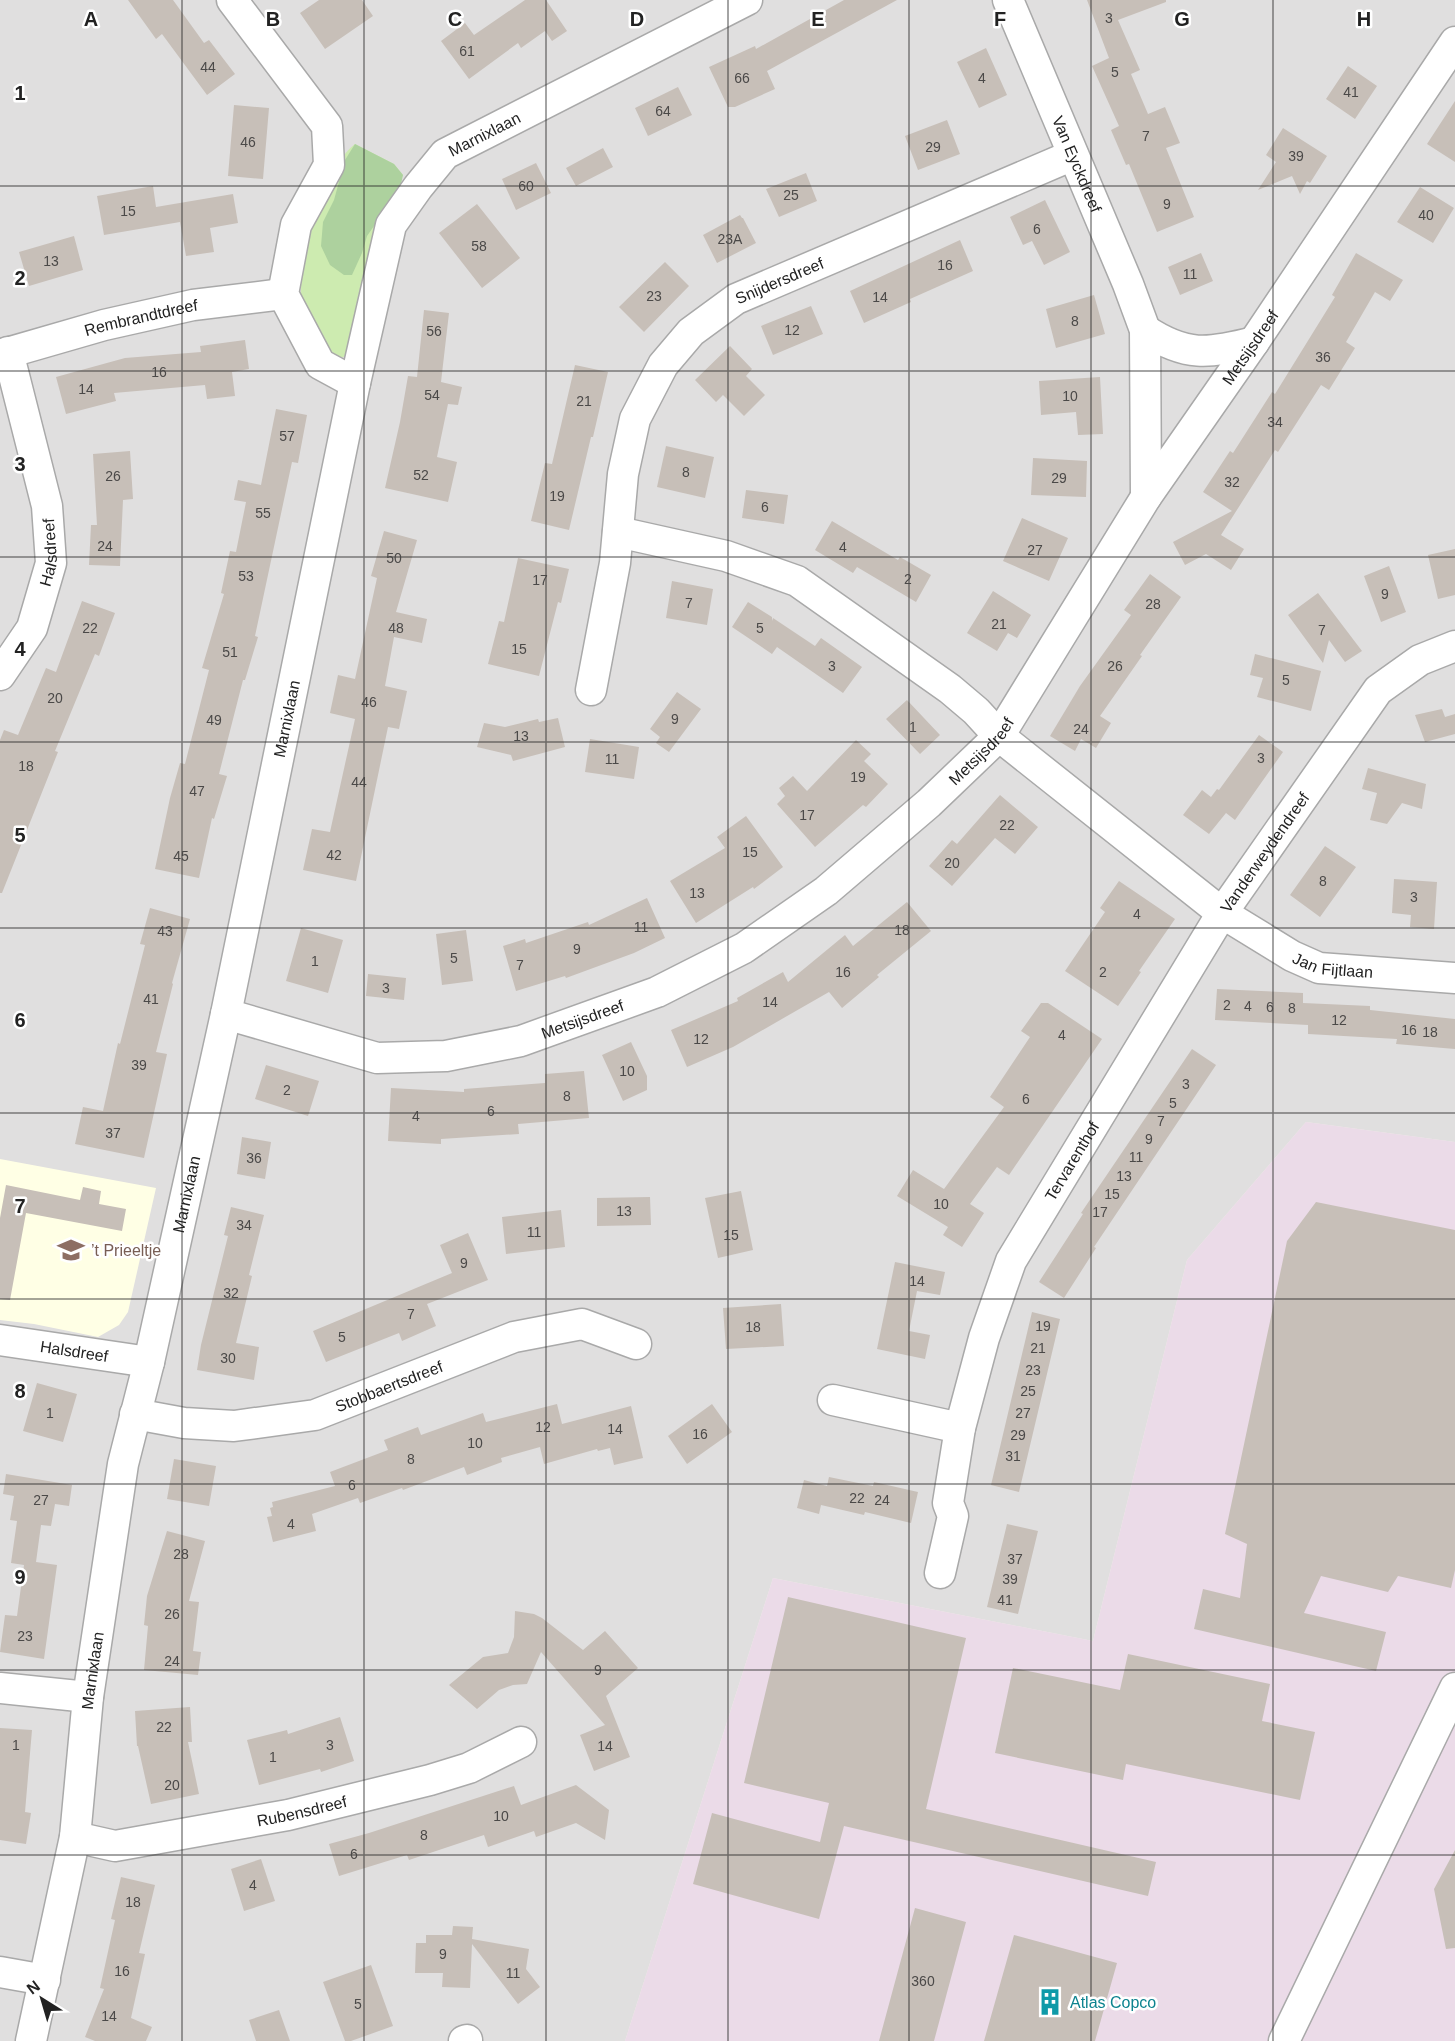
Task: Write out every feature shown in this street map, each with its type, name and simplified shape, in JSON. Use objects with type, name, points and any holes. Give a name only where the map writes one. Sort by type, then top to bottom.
[{"type":"street","points":[[232,0],[327,126],[329,165],[296,225],[283,294],[320,364],[355,383]]},
{"type":"street","name":"Marnixlaan","points":[[31,2041],[75,1837],[88,1697],[123,1464],[149,1362],[226,1014],[355,383],[391,225],[444,154],[747,0]]},
{"type":"street","name":"Van Eyckdreef","points":[[1008,0],[1128,284],[1145,330],[1146,497]]},
{"type":"street","name":"Metsijsdreef","points":[[226,1014],[377,1058],[446,1056],[521,1041],[657,992],[744,948],[826,891],[929,803],[999,736],[1146,497],[1254,342],[1455,42]]},
{"type":"street","name":"Snijdersdreef","points":[[591,690],[615,563],[623,474],[635,418],[663,365],[691,332],[736,299],[1073,155]]},
{"type":"street","name":"Rembrandtdreef","points":[[4,353],[104,325],[193,305],[283,294]]},
{"type":"street","points":[[1145,330],[1172,346],[1188,350],[1223,350],[1254,342]]},
{"type":"street","name":"Halsdreef","points":[[0,675],[32,628],[51,563],[47,506],[4,353]]},
{"type":"street","points":[[618,532],[726,556],[797,581],[950,689],[976,711],[999,736]]},
{"type":"street","name":"Vanderweydendreef","points":[[999,736],[1222,914],[1378,690],[1420,660],[1455,646]]},
{"type":"street","name":"Jan Fijtlaan","points":[[1222,914],[1292,956],[1319,968],[1455,978]]},
{"type":"street","name":"Tervarenthof","points":[[940,1573],[953,1516],[948,1503],[960,1428],[984,1338],[1011,1261],[1222,914]]},
{"type":"street","name":"Stobbaertsdreef","points":[[135,1414],[184,1423],[234,1426],[315,1415],[514,1337],[582,1324],[636,1344]]},
{"type":"street","name":"Halsdreef","points":[[0,1340],[149,1362]]},
{"type":"street","points":[[833,1400],[960,1428]]},
{"type":"street","points":[[0,1688],[88,1697]]},
{"type":"street","points":[[1284,2041],[1455,1688]]},
{"type":"street","name":"Rubensdreef","points":[[75,1837],[115,1846],[288,1815],[430,1780],[469,1768],[521,1742]]},
{"type":"street","points":[[0,1972],[45,1980]]},
{"type":"shaded area","points":[[0,0],[1455,0],[1455,1142],[1306,1122],[1187,1260],[1093,1641],[773,1578],[625,2041],[0,2041]]},
{"type":"shaded area","points":[[1306,1122],[1455,1142],[1455,2041],[625,2041],[773,1578],[1093,1641],[1187,1260]]},
{"type":"shaded area","name":"’t Prieeltje","points":[[0,1159],[156,1188],[128,1312],[119,1325],[98,1337],[34,1324],[0,1320]]},
{"type":"green space","points":[[355,144],[394,164],[403,175],[378,233],[363,278],[348,350],[344,357],[332,357],[302,310],[303,270],[307,246],[322,197],[343,157]]},
{"type":"green space","points":[[355,144],[394,164],[403,175],[400,189],[367,236],[352,275],[344,275],[330,265],[321,246],[323,222],[334,200],[345,160]]},
{"type":"building","points":[[128,0],[173,0],[204,43],[209,40],[235,74],[207,95],[162,34],[156,39]]},
{"type":"building","points":[[319,0],[362,0],[373,16],[325,49],[300,13]]},
{"type":"building","points":[[525,0],[546,0],[567,31],[552,41],[545,31],[521,48],[518,43],[469,79],[441,41],[465,23],[474,35]]},
{"type":"building","points":[[844,0],[897,0],[767,71],[775,89],[735,107],[728,107],[709,67],[755,46],[756,49]]},
{"type":"building","points":[[1087,0],[1166,0],[1166,2],[1118,20],[1140,70],[1131,74],[1148,114],[1165,107],[1180,143],[1166,148],[1194,217],[1157,232],[1129,164],[1126,165],[1111,130],[1119,126],[1092,66],[1109,58]]},
{"type":"building","points":[[986,48],[1007,95],[979,108],[957,62]]},
{"type":"building","points":[[1348,66],[1377,86],[1355,119],[1326,99]]},
{"type":"building","points":[[678,87],[692,115],[648,136],[635,108]]},
{"type":"building","points":[[1455,101],[1455,162],[1427,144]]},
{"type":"building","points":[[234,105],[269,108],[263,179],[228,176]]},
{"type":"building","points":[[947,120],[960,154],[918,170],[905,136]]},
{"type":"building","points":[[1283,128],[1327,156],[1310,183],[1307,181],[1300,194],[1292,176],[1258,190],[1276,162],[1266,155]]},
{"type":"building","points":[[603,148],[613,167],[576,186],[566,168]]},
{"type":"building","points":[[536,163],[551,193],[516,210],[502,179]]},
{"type":"building","points":[[806,173],[817,201],[779,217],[766,189]]},
{"type":"building","points":[[153,186],[156,207],[233,194],[238,223],[210,228],[214,252],[186,256],[180,222],[104,235],[97,196]]},
{"type":"building","points":[[1420,187],[1454,208],[1433,243],[1397,222]]},
{"type":"building","points":[[1045,200],[1070,252],[1044,265],[1032,241],[1023,245],[1010,217]]},
{"type":"building","points":[[477,204],[520,258],[482,288],[439,233]]},
{"type":"building","points":[[740,215],[756,243],[717,263],[703,235]]},
{"type":"building","points":[[74,236],[83,270],[29,286],[19,252]]},
{"type":"building","points":[[960,240],[973,271],[910,299],[911,302],[864,323],[850,291]]},
{"type":"building","points":[[1201,253],[1213,281],[1180,295],[1168,267]]},
{"type":"building","points":[[1356,253],[1403,280],[1390,301],[1375,292],[1346,342],[1355,348],[1329,390],[1321,385],[1278,452],[1275,450],[1221,535],[1244,549],[1231,570],[1206,554],[1185,565],[1173,542],[1232,511],[1203,492],[1230,451],[1233,453],[1272,392],[1275,394],[1335,297],[1332,295]]},
{"type":"building","points":[[665,262],[689,286],[644,332],[619,307]]},
{"type":"building","points":[[1094,295],[1105,334],[1056,348],[1046,309]]},
{"type":"building","points":[[811,306],[823,334],[773,355],[761,326]]},
{"type":"building","points":[[424,310],[449,313],[441,382],[462,387],[458,405],[448,404],[437,457],[457,462],[448,502],[385,488],[408,376],[417,377]]},
{"type":"building","points":[[245,340],[249,369],[232,372],[235,396],[207,399],[205,385],[114,393],[116,401],[66,414],[56,377],[125,358],[201,352],[200,346]]},
{"type":"building","points":[[730,346],[752,369],[746,376],[765,395],[744,416],[723,395],[716,402],[695,380]]},
{"type":"building","points":[[575,365],[608,372],[569,530],[531,521],[545,463],[552,464]]},
{"type":"building","points":[[1100,377],[1103,434],[1078,435],[1076,412],[1041,415],[1039,381]]},
{"type":"building","points":[[276,409],[307,415],[298,463],[292,462],[255,636],[258,637],[245,680],[243,680],[219,774],[227,776],[214,819],[212,818],[199,878],[155,869],[170,798],[180,763],[185,764],[209,670],[202,668],[224,594],[221,593],[230,551],[236,552],[246,502],[234,500],[238,480],[261,485]]},
{"type":"building","points":[[666,446],[714,457],[705,498],[657,487]]},
{"type":"building","points":[[130,451],[133,499],[123,500],[120,566],[89,565],[91,525],[97,525],[93,454]]},
{"type":"building","points":[[1033,458],[1087,461],[1086,497],[1031,495]]},
{"type":"building","points":[[746,490],[788,495],[784,524],[742,518]]},
{"type":"building","points":[[1022,518],[1068,538],[1049,581],[1003,561]]},
{"type":"building","points":[[832,521],[898,560],[900,557],[931,575],[916,602],[857,567],[853,573],[815,550]]},
{"type":"building","points":[[384,531],[417,540],[396,612],[427,619],[422,643],[394,637],[385,686],[407,691],[399,729],[388,727],[356,881],[303,870],[312,829],[330,832],[355,719],[330,713],[338,675],[355,679],[377,578],[371,576]]},
{"type":"building","points":[[1455,549],[1455,595],[1438,599],[1428,555]]},
{"type":"building","points":[[518,558],[569,569],[539,676],[488,664],[499,621],[504,622]]},
{"type":"building","points":[[1389,566],[1406,612],[1381,622],[1364,576]]},
{"type":"building","points":[[1150,574],[1181,597],[1100,716],[1111,723],[1096,748],[1081,739],[1075,751],[1050,736],[1080,686],[1131,615],[1124,610]]},
{"type":"building","points":[[672,581],[713,589],[707,625],[666,618]]},
{"type":"building","points":[[993,591],[1031,615],[1017,638],[1008,633],[997,651],[967,633]]},
{"type":"building","points":[[1318,593],[1362,651],[1345,662],[1329,640],[1323,663],[1288,615]]},
{"type":"building","points":[[82,601],[115,613],[99,656],[95,654],[55,751],[58,752],[2,893],[0,893],[0,740],[4,730],[18,735],[46,668],[56,672]]},
{"type":"building","points":[[748,602],[772,617],[772,621],[773,618],[815,646],[821,638],[862,667],[843,693],[777,647],[772,654],[732,627]]},
{"type":"building","points":[[1255,654],[1321,671],[1311,711],[1257,697],[1263,678],[1250,675]]},
{"type":"building","points":[[677,692],[701,709],[669,752],[656,743],[660,737],[650,729]]},
{"type":"building","points":[[907,700],[940,735],[920,754],[886,719]]},
{"type":"building","points":[[1442,709],[1445,717],[1455,714],[1455,734],[1425,742],[1415,715]]},
{"type":"building","points":[[558,718],[565,747],[513,761],[511,755],[477,747],[484,723],[505,727],[538,719],[539,722]]},
{"type":"building","points":[[1259,735],[1283,752],[1235,820],[1226,813],[1209,834],[1183,815],[1202,790],[1211,797],[1217,789],[1219,790]]},
{"type":"building","points":[[590,739],[639,747],[634,779],[585,772]]},
{"type":"building","points":[[856,740],[871,754],[864,761],[888,784],[866,807],[863,805],[815,847],[777,804],[785,796],[779,788],[793,776],[807,791]]},
{"type":"building","points":[[1368,768],[1426,784],[1422,809],[1402,803],[1387,824],[1370,820],[1377,793],[1362,789]]},
{"type":"building","points":[[1000,795],[1038,827],[1015,854],[995,838],[952,886],[929,866],[952,840],[957,844]]},
{"type":"building","points":[[746,816],[783,867],[754,889],[753,887],[696,923],[670,881],[725,848],[717,837]]},
{"type":"building","points":[[1325,846],[1356,867],[1320,917],[1290,895]]},
{"type":"building","points":[[1394,879],[1437,882],[1434,929],[1410,927],[1411,915],[1392,913]]},
{"type":"building","points":[[1119,881],[1175,919],[1118,1006],[1065,971],[1105,912],[1100,908]]},
{"type":"building","points":[[647,898],[665,938],[634,953],[566,978],[565,976],[516,991],[503,946],[525,939],[526,943],[588,922],[589,925]]},
{"type":"building","points":[[907,902],[931,931],[877,975],[879,977],[842,1008],[829,992],[733,1047],[687,1067],[671,1030],[738,1001],[737,998],[783,972],[788,982],[845,935],[853,946]]},
{"type":"building","points":[[150,908],[190,919],[156,1052],[167,1054],[144,1158],[75,1144],[83,1107],[103,1111],[118,1043],[120,1044],[145,945],[140,944]]},
{"type":"building","points":[[301,928],[343,940],[328,993],[286,981]]},
{"type":"building","points":[[466,930],[473,981],[442,985],[436,934]]},
{"type":"building","points":[[368,974],[406,978],[404,1000],[366,996]]},
{"type":"building","points":[[1217,989],[1303,993],[1303,1003],[1370,1006],[1370,1010],[1455,1019],[1455,1049],[1396,1044],[1397,1039],[1308,1034],[1308,1025],[1215,1020]]},
{"type":"building","points":[[1041,1003],[1048,1003],[1102,1039],[1009,1175],[997,1167],[970,1204],[984,1213],[962,1247],[943,1235],[948,1227],[897,1196],[913,1170],[944,1189],[1004,1107],[990,1097],[1030,1037],[1021,1031]]},
{"type":"building","points":[[631,1042],[647,1076],[647,1090],[623,1101],[602,1055]]},
{"type":"building","points":[[1192,1049],[1216,1065],[1094,1247],[1096,1248],[1064,1298],[1039,1282],[1083,1214],[1081,1213]]},
{"type":"building","points":[[266,1065],[319,1081],[308,1116],[255,1099]]},
{"type":"building","points":[[584,1071],[589,1118],[518,1124],[519,1134],[441,1139],[441,1144],[388,1141],[391,1088],[464,1092],[464,1089],[545,1083],[545,1074]]},
{"type":"building","points":[[242,1137],[271,1142],[265,1179],[237,1174]]},
{"type":"building","points":[[6,1185],[80,1200],[83,1187],[101,1191],[99,1204],[126,1209],[122,1231],[26,1213],[10,1300],[0,1299],[0,1218]]},
{"type":"building","points":[[741,1191],[753,1250],[718,1258],[705,1198]]},
{"type":"building","points":[[650,1197],[651,1225],[597,1226],[597,1198]]},
{"type":"building","points":[[1316,1202],[1455,1230],[1455,1570],[1451,1588],[1398,1576],[1388,1592],[1321,1576],[1304,1613],[1386,1632],[1376,1671],[1194,1629],[1203,1589],[1240,1598],[1247,1544],[1225,1534],[1287,1241]]},
{"type":"building","points":[[231,1207],[264,1215],[249,1275],[252,1276],[236,1343],[259,1347],[254,1380],[197,1370],[228,1236],[224,1235]]},
{"type":"building","points":[[561,1210],[565,1247],[506,1254],[502,1217]]},
{"type":"building","points":[[468,1233],[488,1280],[427,1304],[436,1326],[402,1341],[399,1333],[326,1362],[313,1331],[452,1273],[440,1245]]},
{"type":"building","points":[[895,1262],[945,1272],[940,1295],[917,1291],[909,1331],[930,1335],[925,1359],[877,1349]]},
{"type":"building","points":[[781,1304],[784,1346],[726,1349],[723,1308]]},
{"type":"building","points":[[1032,1312],[1060,1319],[1019,1492],[991,1485]]},
{"type":"building","points":[[37,1383],[77,1394],[63,1442],[23,1431]]},
{"type":"building","points":[[557,1404],[562,1424],[631,1406],[643,1458],[614,1465],[610,1448],[598,1451],[597,1449],[544,1464],[540,1447],[501,1458],[502,1462],[467,1475],[464,1467],[403,1490],[402,1488],[360,1503],[358,1498],[312,1514],[316,1531],[273,1542],[267,1517],[272,1516],[270,1508],[273,1507],[272,1502],[335,1486],[330,1472],[388,1450],[384,1440],[418,1427],[421,1435],[483,1413],[486,1422]]},
{"type":"building","points":[[712,1404],[732,1432],[687,1464],[668,1436]]},
{"type":"building","points":[[174,1459],[216,1466],[209,1506],[167,1499]]},
{"type":"building","points":[[6,1474],[72,1485],[69,1506],[55,1504],[51,1526],[41,1525],[36,1562],[57,1565],[44,1659],[0,1652],[5,1615],[17,1616],[24,1565],[11,1563],[17,1521],[10,1520],[14,1496],[3,1494]]},
{"type":"building","points":[[829,1477],[873,1486],[874,1482],[918,1492],[911,1523],[821,1505],[819,1514],[797,1508],[804,1480],[827,1486]]},
{"type":"building","points":[[1007,1524],[1038,1531],[1018,1614],[987,1607]]},
{"type":"building","points":[[167,1531],[205,1541],[189,1601],[199,1602],[193,1651],[201,1652],[198,1675],[144,1670],[148,1626],[144,1625],[147,1596]]},
{"type":"building","points":[[788,1597],[966,1638],[926,1809],[1156,1862],[1148,1896],[844,1826],[819,1919],[693,1884],[712,1813],[820,1842],[829,1803],[744,1783]]},
{"type":"building","points":[[515,1611],[534,1614],[542,1618],[583,1650],[605,1631],[638,1668],[606,1696],[630,1757],[594,1771],[580,1735],[605,1725],[541,1652],[527,1684],[513,1685],[499,1690],[477,1709],[449,1685],[483,1657],[508,1653],[514,1637]]},
{"type":"building","points":[[1128,1654],[1270,1684],[1262,1721],[1315,1732],[1300,1800],[1126,1764],[1123,1780],[995,1753],[1013,1668],[1120,1690]]},
{"type":"building","points":[[190,1707],[192,1742],[188,1742],[199,1794],[151,1804],[137,1746],[135,1711]]},
{"type":"building","points":[[340,1717],[354,1761],[321,1772],[320,1769],[259,1785],[247,1740],[287,1730],[288,1734]]},
{"type":"building","points":[[0,1728],[32,1730],[25,1812],[31,1813],[26,1844],[0,1840]]},
{"type":"building","points":[[576,1785],[609,1810],[605,1840],[576,1823],[536,1837],[534,1831],[488,1847],[484,1835],[409,1860],[407,1855],[339,1876],[329,1844],[514,1786],[521,1805]]},
{"type":"building","points":[[1455,1850],[1455,1948],[1446,1949],[1434,1889]]},
{"type":"building","points":[[261,1859],[275,1901],[244,1911],[231,1869]]},
{"type":"building","points":[[121,1877],[155,1885],[139,1953],[145,1954],[131,2018],[152,2027],[146,2041],[95,2041],[85,2037],[104,1989],[100,1988],[115,1920],[111,1919]]},
{"type":"building","points":[[915,1908],[966,1922],[934,2041],[879,2041]]},
{"type":"building","points":[[453,1926],[473,1927],[472,1939],[529,1949],[526,1969],[540,1987],[518,2004],[472,1944],[470,1988],[442,1987],[443,1973],[415,1973],[416,1943],[426,1943],[426,1935],[452,1935]]},
{"type":"building","name":"Atlas Copco","points":[[1014,1935],[1117,1963],[1095,2041],[984,2041]]},
{"type":"building","points":[[371,1965],[393,2026],[345,2041],[323,1982]]},
{"type":"building","points":[[279,2010],[290,2041],[256,2041],[249,2020]]},
{"type":"place","name":"’t Prieeltje","points":[[71,1250]]},
{"type":"place","name":"Atlas Copco","points":[[1050,2002]]}]
